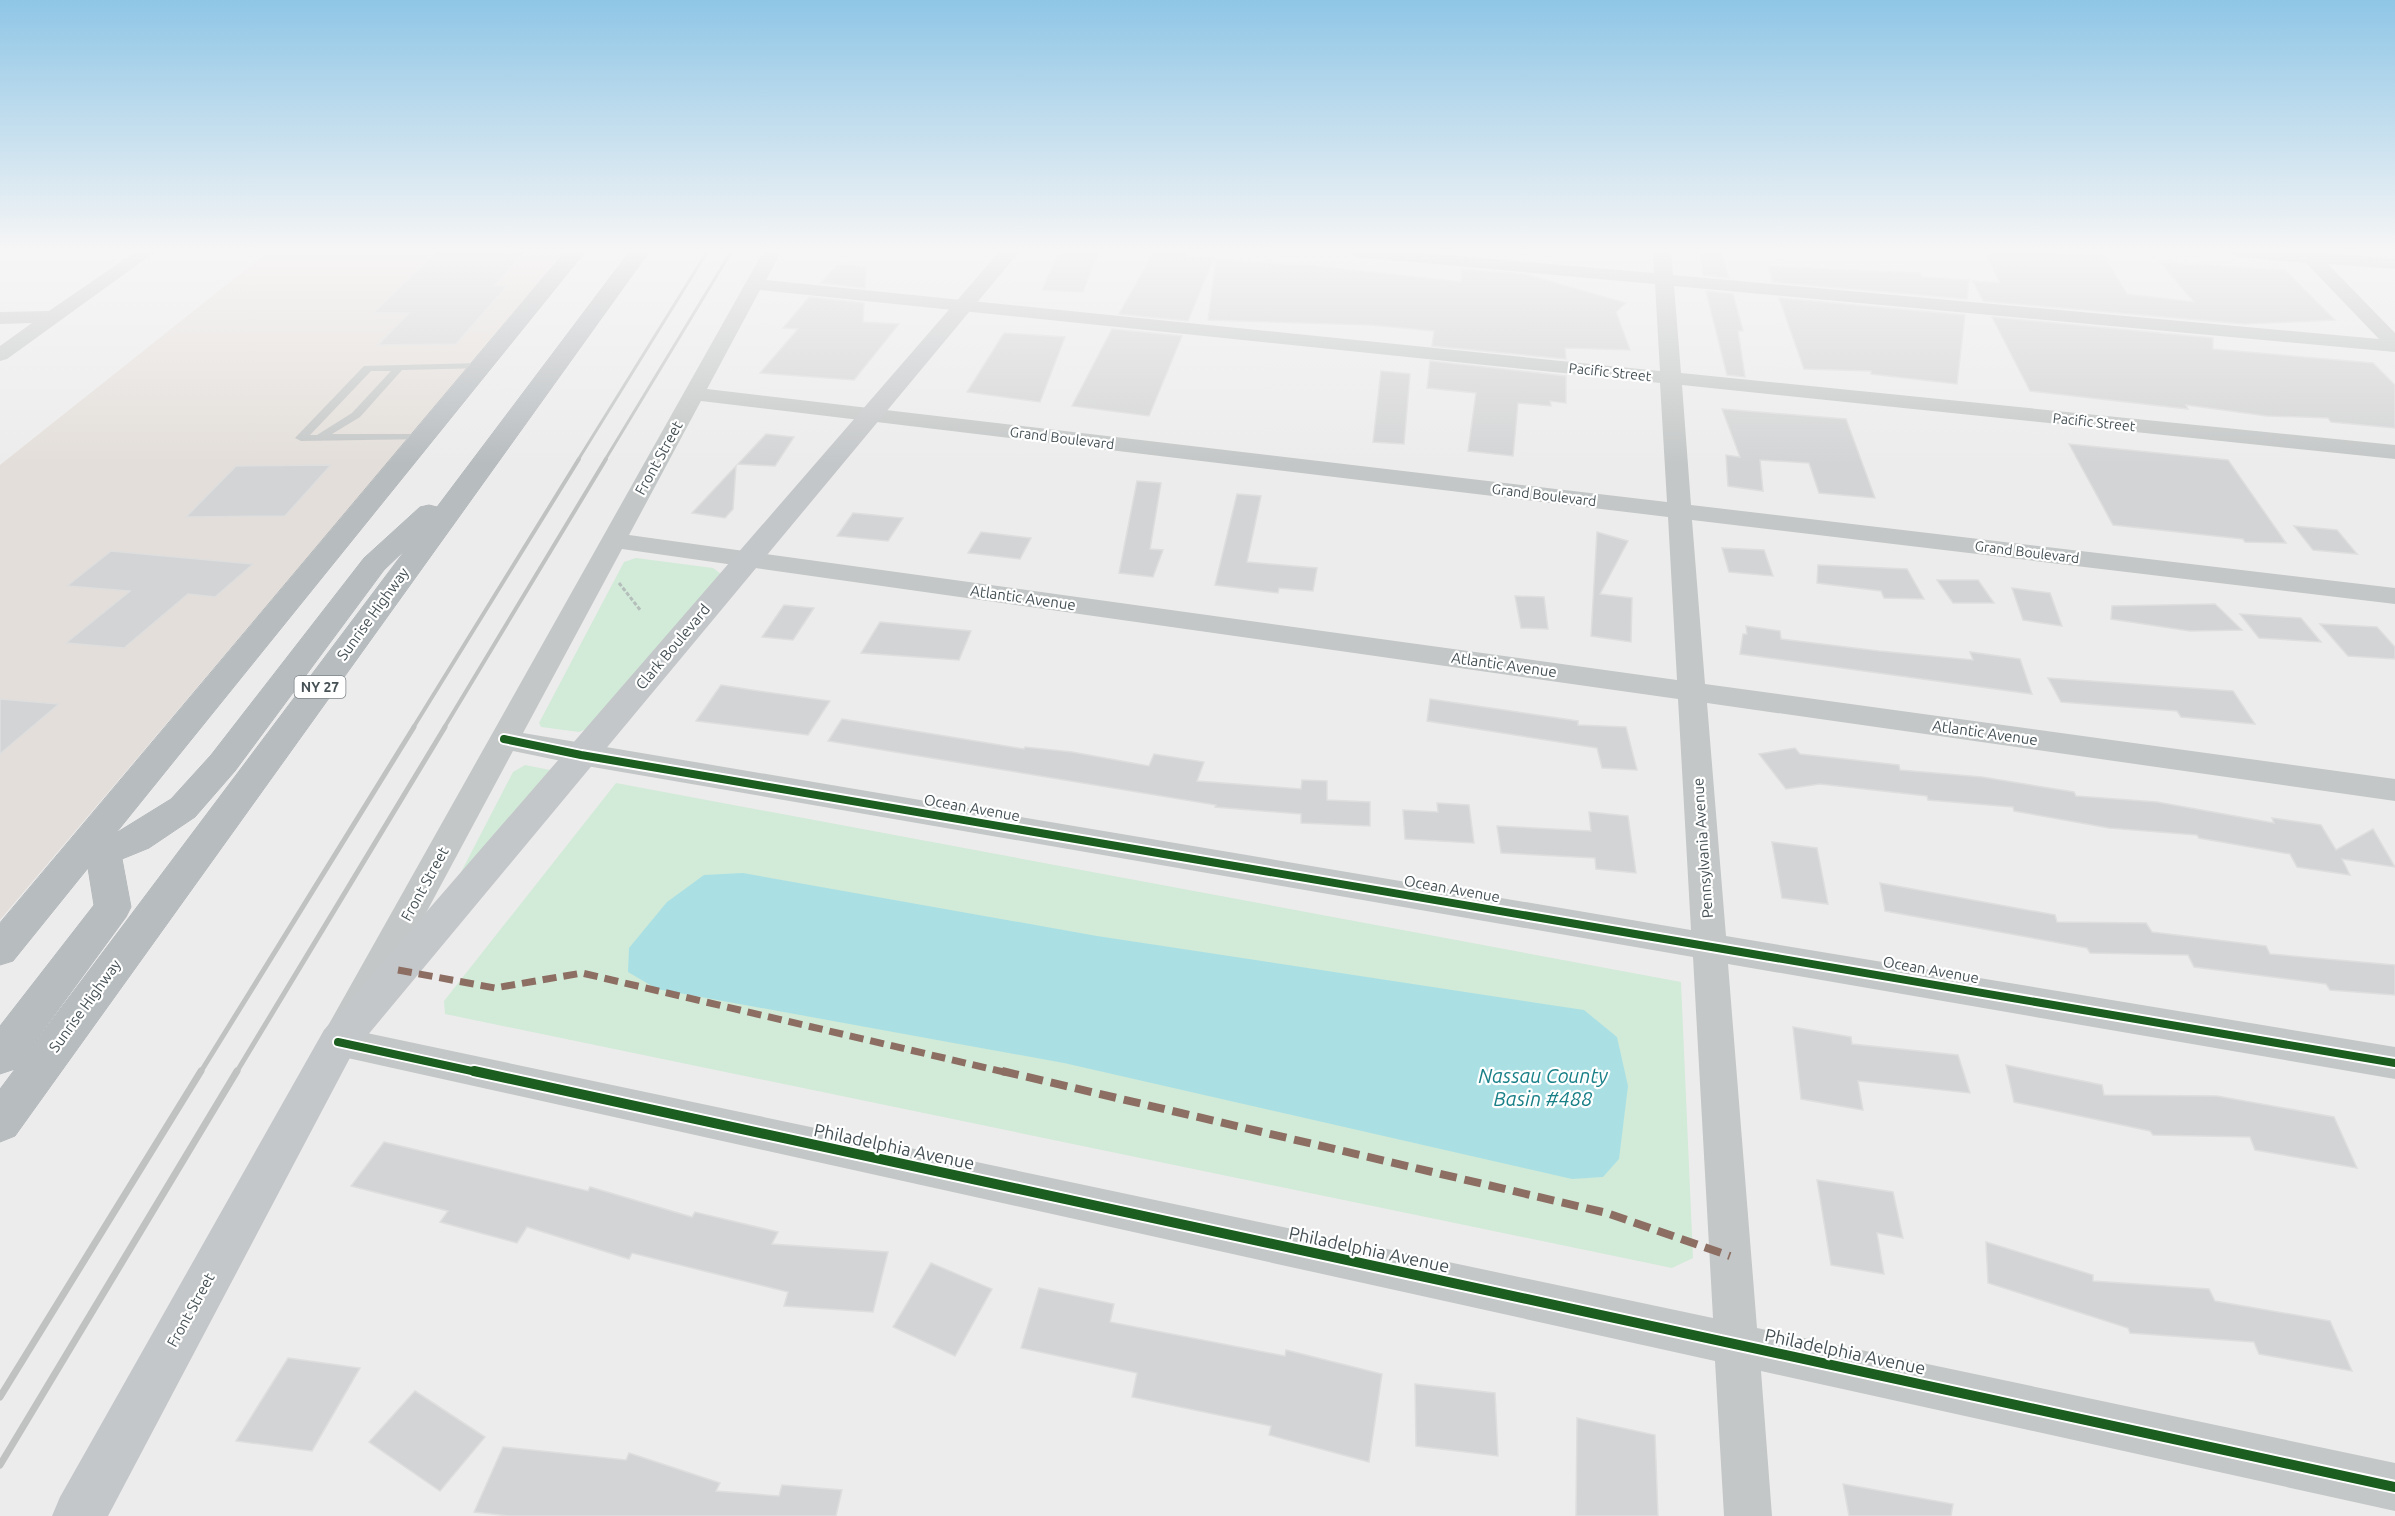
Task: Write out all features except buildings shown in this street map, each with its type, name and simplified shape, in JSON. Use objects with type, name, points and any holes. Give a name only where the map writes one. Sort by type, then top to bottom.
[{"type":"highway","points":[[0,950],[92,852],[423,436],[517,323]]},
{"type":"highway","name":"Sunrise Highway","points":[[0,1123],[587,323]]},
{"type":"highway","points":[[92,852],[137,839],[183,808],[223,763],[375,564],[491,453]]},
{"type":"highway","points":[[0,1058],[113,907],[92,852]]},
{"type":"street","points":[[0,355],[45,323]]},
{"type":"street","name":"Front Street","points":[[79,1516],[733,323]]},
{"type":"street","name":"Clark Boulevard","points":[[338,1042],[948,323]]},
{"type":"street","name":"Pacific Street","points":[[1135,323],[2395,452]]},
{"type":"street","name":"Pennsylvania Avenue","points":[[1668,323],[1748,1516]]},
{"type":"street","points":[[2189,323],[2395,345]]},
{"type":"street","points":[[2374,323],[2395,345]]},
{"type":"street","name":"Grand Boulevard","points":[[693,394],[2395,596]]},
{"type":"street","name":"Atlantic Avenue","points":[[613,540],[2395,790]]},
{"type":"street","name":"Ocean Avenue","points":[[504,739],[581,755],[2395,1063]]},
{"type":"street","name":"Philadelphia Avenue","points":[[338,1042],[2395,1487]]},
{"type":"lane","points":[[423,436],[301,438],[365,369],[481,366]]},
{"type":"lane","points":[[319,438],[356,415],[400,367]]},
{"type":"path","points":[[619,583],[641,611]]},
{"type":"shaded area","points":[[179,323],[506,323],[0,920],[0,465]]},
{"type":"green space","points":[[636,558],[713,568],[721,574],[589,728],[579,732],[541,727],[539,723],[624,562]]},
{"type":"green space","points":[[525,765],[550,770],[458,878],[513,772]]},
{"type":"green space","points":[[616,783],[1681,982],[1693,1258],[1672,1268],[445,1014],[444,1001]]},
{"type":"water","name":"Nassau County Basin #488","points":[[743,873],[1097,936],[1584,1010],[1617,1037],[1628,1086],[1619,1159],[1603,1177],[1572,1179],[1064,1063],[657,989],[628,972],[629,948],[667,902],[704,875]]},
{"type":"railway","points":[[578,460],[663,323]]},
{"type":"railway","points":[[605,460],[688,323]]},
{"type":"railway","points":[[413,728],[579,459]]},
{"type":"railway","points":[[444,728],[606,459]]},
{"type":"railway","points":[[200,1073],[414,727]]},
{"type":"railway","points":[[236,1073],[445,727]]},
{"type":"railway","points":[[0,1397],[201,1071]]},
{"type":"railway","points":[[0,1465],[237,1071]]},
{"type":"marked path","points":[[398,970],[495,988],[582,973],[1607,1213],[1730,1256]]},
{"type":"cycle path","points":[[504,739],[581,755],[2395,1063]]},
{"type":"cycle path","points":[[338,1042],[2395,1487]]}]
